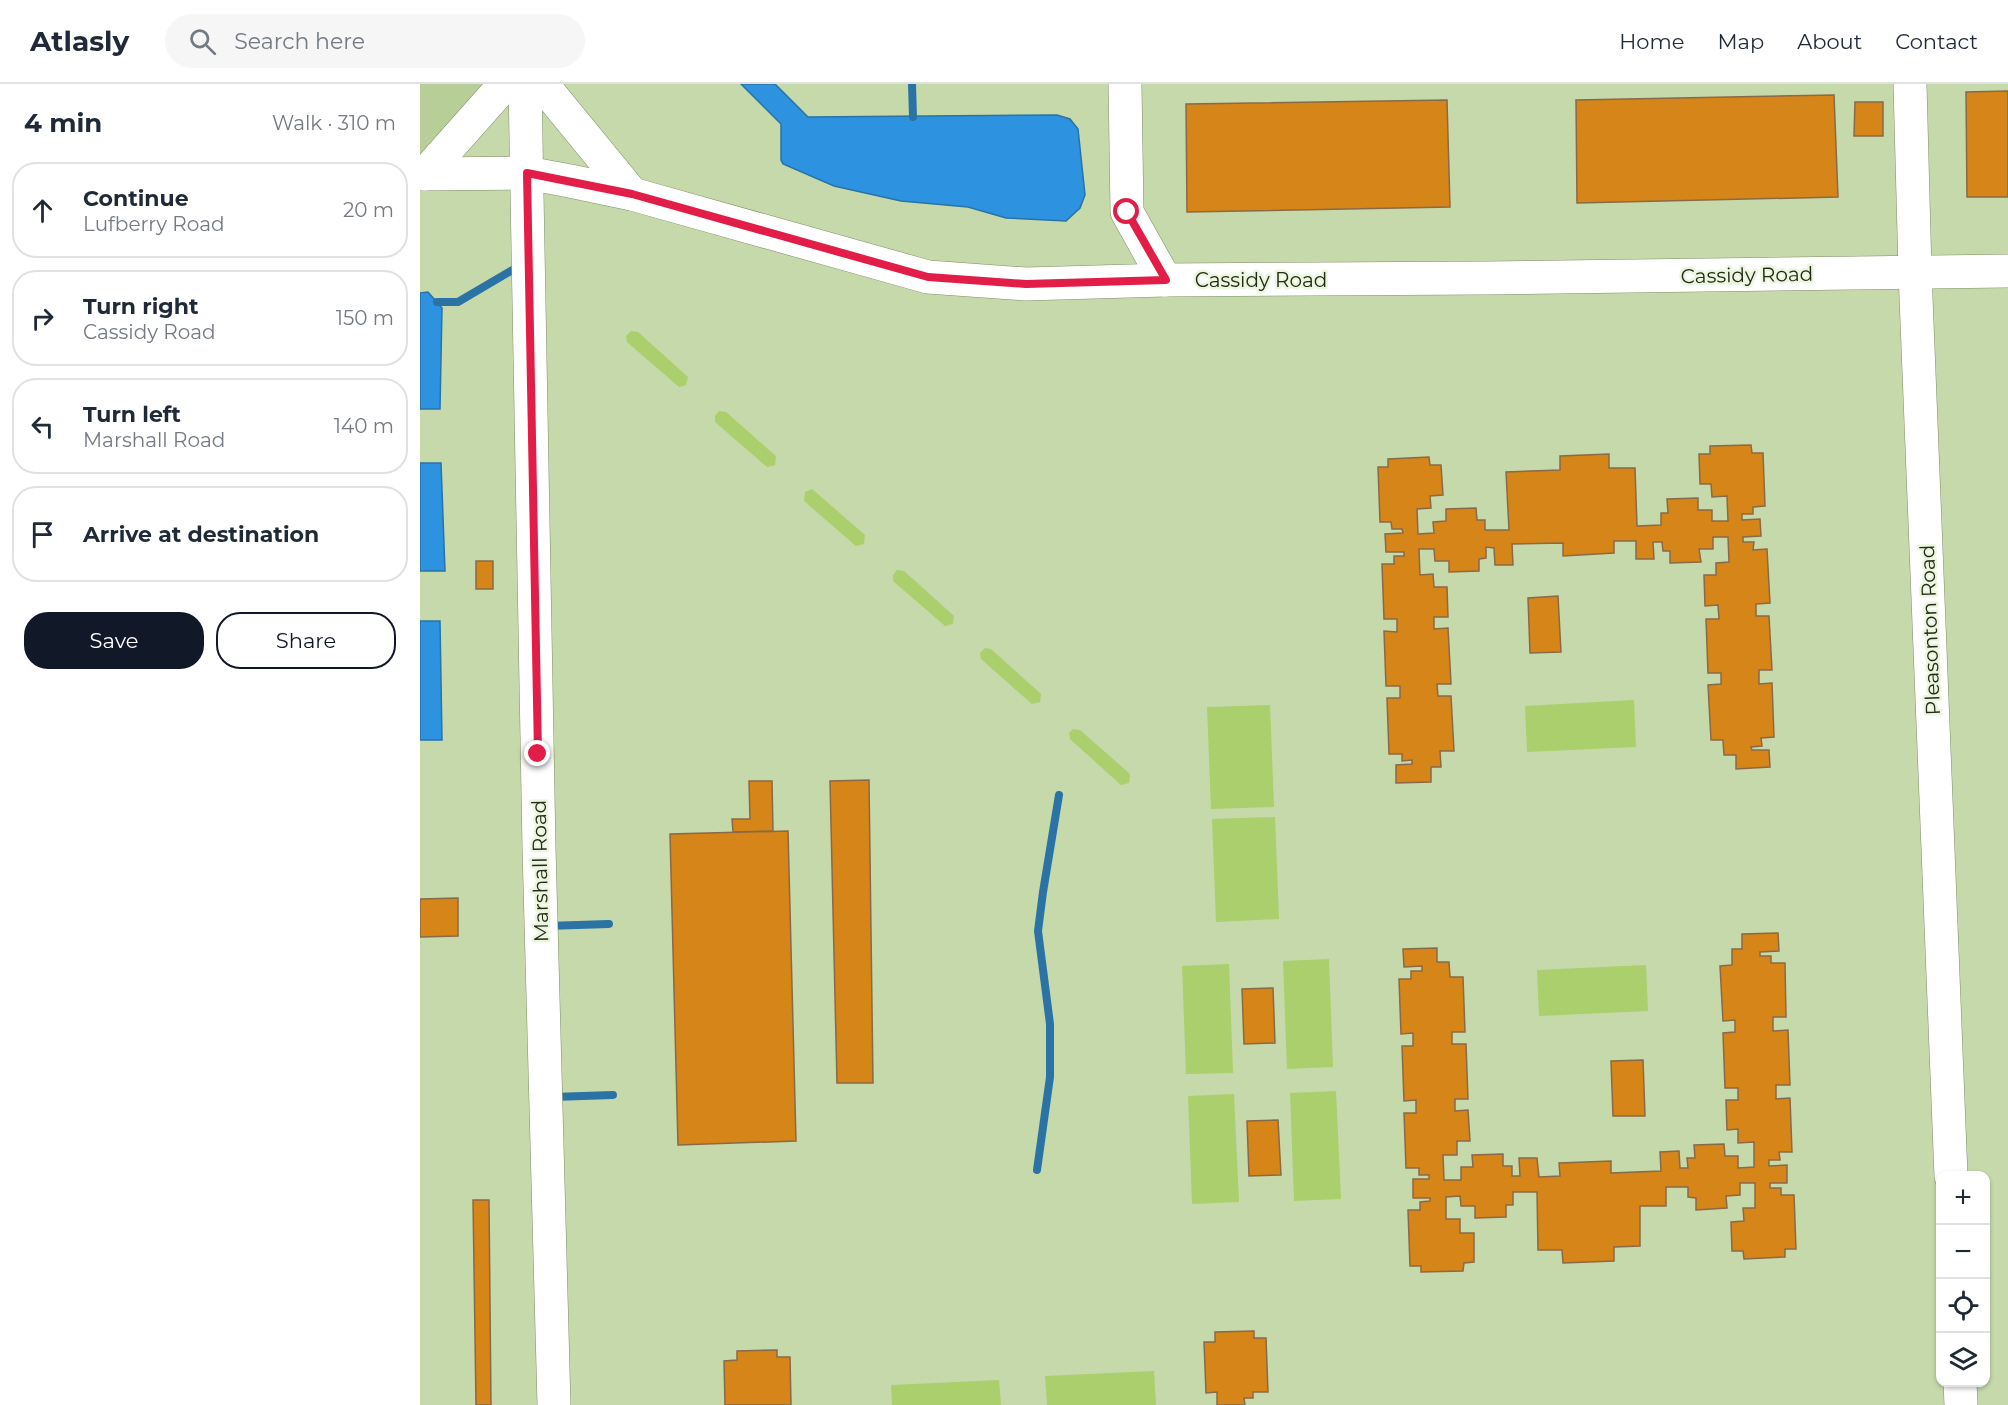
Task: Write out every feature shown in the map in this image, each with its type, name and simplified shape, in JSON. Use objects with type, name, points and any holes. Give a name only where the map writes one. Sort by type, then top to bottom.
[{"type":"street","points":[[422,174],[505,84]]},
{"type":"street","name":"Marshall Road","points":[[525,84],[539,848],[554,1405]]},
{"type":"street","points":[[542,84],[632,194]]},
{"type":"street","points":[[1125,84],[1127,212],[1166,280]]},
{"type":"street","name":"Pleasonton Road","points":[[1910,84],[1915,272],[1952,1171]]},
{"type":"street","name":"Cassidy Road","points":[[422,174],[527,173],[632,194],[928,277],[1026,284],[1166,280],[1474,279],[2008,271]]},
{"type":"street","points":[[1960,1387],[1961,1405]]},
{"type":"shaded area","points":[[420,84],[505,84],[420,174]]},
{"type":"green space","points":[[631,331],[638,332],[688,377],[686,385],[679,387],[627,342],[626,336]]},
{"type":"green space","points":[[719,411],[726,412],[776,456],[775,465],[767,467],[715,422],[715,416]]},
{"type":"green space","points":[[812,489],[865,535],[864,544],[856,546],[804,501],[805,492]]},
{"type":"green space","points":[[897,570],[904,571],[954,616],[953,624],[945,626],[893,581],[893,575]]},
{"type":"green space","points":[[985,648],[991,649],[1041,694],[1040,702],[1032,704],[981,659],[980,653]]},
{"type":"green space","points":[[1634,700],[1636,747],[1527,752],[1525,706]]},
{"type":"green space","points":[[1270,705],[1274,807],[1211,809],[1207,707]]},
{"type":"green space","points":[[1073,729],[1080,730],[1130,774],[1129,783],[1121,785],[1070,739],[1069,733]]},
{"type":"green space","points":[[1275,817],[1279,919],[1216,922],[1212,819]]},
{"type":"green space","points":[[1329,959],[1333,1067],[1287,1069],[1283,961]]},
{"type":"green space","points":[[1229,964],[1233,1073],[1186,1074],[1182,966]]},
{"type":"green space","points":[[1646,965],[1648,1011],[1539,1016],[1537,970]]},
{"type":"green space","points":[[1336,1091],[1341,1199],[1294,1201],[1290,1093]]},
{"type":"green space","points":[[1234,1094],[1239,1202],[1192,1204],[1188,1096]]},
{"type":"green space","points":[[1154,1371],[1156,1405],[1047,1405],[1045,1376]]},
{"type":"green space","points":[[999,1380],[1001,1405],[892,1405],[891,1385]]},
{"type":"water","points":[[741,84],[775,84],[808,117],[1057,115],[1070,119],[1078,129],[1085,195],[1080,208],[1066,221],[1006,218],[968,207],[901,201],[834,186],[783,164],[781,124]]},
{"type":"water","points":[[428,292],[442,308],[440,409],[420,409],[420,293]]},
{"type":"water","points":[[420,463],[441,463],[445,571],[420,571]]},
{"type":"water","points":[[420,621],[440,621],[442,740],[420,740]]},
{"type":"building","points":[[2008,91],[2008,197],[1967,197],[1966,92]]},
{"type":"building","points":[[1834,95],[1838,197],[1577,203],[1576,100]]},
{"type":"building","points":[[1447,100],[1450,207],[1187,212],[1186,104]]},
{"type":"building","points":[[1855,102],[1883,102],[1883,136],[1854,136]]},
{"type":"building","points":[[1751,445],[1752,453],[1763,453],[1765,506],[1753,507],[1753,514],[1742,514],[1742,520],[1760,519],[1761,536],[1743,537],[1743,542],[1754,542],[1753,550],[1767,549],[1770,603],[1756,604],[1756,616],[1769,616],[1772,670],[1759,670],[1759,684],[1772,683],[1774,737],[1761,738],[1762,746],[1751,747],[1752,750],[1769,750],[1770,767],[1736,769],[1736,755],[1724,755],[1723,740],[1711,740],[1708,685],[1721,684],[1721,673],[1708,673],[1706,619],[1719,619],[1718,605],[1705,606],[1704,575],[1716,575],[1716,563],[1729,562],[1728,537],[1713,537],[1713,549],[1699,549],[1701,562],[1670,563],[1670,551],[1663,551],[1662,542],[1653,542],[1654,559],[1636,559],[1636,541],[1614,541],[1614,553],[1563,556],[1563,543],[1512,544],[1513,565],[1495,565],[1494,548],[1486,547],[1486,558],[1479,559],[1479,571],[1449,572],[1449,561],[1435,561],[1434,549],[1419,549],[1420,575],[1433,574],[1434,587],[1447,587],[1448,617],[1434,617],[1434,629],[1448,628],[1451,684],[1437,684],[1438,696],[1451,696],[1454,751],[1440,751],[1441,767],[1431,767],[1431,782],[1396,783],[1396,765],[1412,764],[1412,760],[1402,761],[1402,754],[1389,754],[1387,698],[1400,698],[1400,686],[1386,686],[1384,631],[1397,632],[1397,619],[1384,619],[1382,564],[1394,564],[1394,556],[1404,556],[1404,552],[1386,552],[1385,534],[1403,533],[1402,529],[1392,529],[1391,522],[1380,522],[1378,467],[1388,467],[1388,459],[1429,457],[1430,465],[1441,465],[1443,495],[1430,496],[1431,508],[1417,509],[1418,534],[1434,533],[1433,522],[1446,521],[1446,509],[1476,508],[1477,520],[1485,520],[1485,530],[1509,530],[1506,472],[1560,470],[1560,456],[1609,454],[1609,468],[1635,468],[1637,526],[1661,525],[1661,513],[1668,513],[1667,499],[1698,498],[1698,510],[1712,510],[1712,521],[1728,521],[1727,496],[1712,497],[1711,484],[1700,484],[1699,454],[1710,454],[1710,446]]},
{"type":"building","points":[[476,561],[493,561],[493,589],[476,589]]},
{"type":"building","points":[[1558,596],[1561,652],[1530,653],[1528,598]]},
{"type":"building","points":[[869,780],[873,1083],[837,1083],[830,781]]},
{"type":"building","points":[[749,781],[772,781],[773,831],[733,832],[732,819],[750,819]]},
{"type":"building","points":[[788,831],[796,1141],[678,1145],[670,834]]},
{"type":"building","points":[[458,898],[458,936],[420,937],[420,899]]},
{"type":"building","points":[[1778,933],[1779,951],[1760,952],[1760,956],[1771,956],[1771,963],[1785,963],[1786,1017],[1773,1017],[1773,1031],[1788,1030],[1790,1085],[1776,1085],[1776,1099],[1790,1098],[1792,1152],[1779,1152],[1780,1160],[1769,1160],[1769,1166],[1787,1165],[1787,1183],[1770,1183],[1770,1188],[1781,1188],[1781,1195],[1794,1195],[1796,1249],[1785,1249],[1785,1257],[1744,1259],[1743,1251],[1732,1251],[1731,1222],[1744,1221],[1743,1208],[1755,1208],[1755,1183],[1740,1183],[1740,1195],[1726,1196],[1727,1208],[1696,1210],[1696,1198],[1688,1197],[1688,1187],[1666,1187],[1666,1206],[1640,1206],[1640,1246],[1614,1247],[1614,1261],[1563,1263],[1562,1250],[1538,1250],[1537,1192],[1513,1192],[1513,1205],[1506,1205],[1506,1217],[1475,1218],[1475,1206],[1461,1206],[1460,1196],[1446,1197],[1446,1219],[1460,1219],[1460,1233],[1474,1233],[1474,1262],[1464,1263],[1463,1271],[1421,1272],[1421,1266],[1410,1266],[1408,1210],[1420,1210],[1420,1202],[1430,1201],[1430,1198],[1413,1198],[1413,1179],[1429,1179],[1429,1175],[1419,1175],[1419,1168],[1406,1168],[1404,1113],[1416,1113],[1416,1100],[1404,1101],[1402,1046],[1413,1046],[1413,1033],[1401,1034],[1399,979],[1411,979],[1411,971],[1422,971],[1422,966],[1404,967],[1403,949],[1437,948],[1437,962],[1449,962],[1450,977],[1463,977],[1465,1032],[1452,1032],[1452,1044],[1466,1044],[1468,1099],[1455,1099],[1455,1111],[1468,1110],[1470,1141],[1457,1141],[1457,1155],[1443,1155],[1444,1180],[1461,1180],[1461,1167],[1473,1167],[1472,1155],[1503,1154],[1503,1166],[1512,1166],[1512,1176],[1520,1176],[1519,1158],[1537,1158],[1539,1177],[1560,1176],[1559,1163],[1611,1161],[1611,1173],[1661,1171],[1660,1152],[1679,1151],[1680,1168],[1688,1168],[1687,1158],[1695,1158],[1694,1145],[1724,1144],[1725,1156],[1738,1156],[1738,1168],[1754,1167],[1754,1142],[1738,1143],[1738,1129],[1727,1130],[1726,1100],[1738,1100],[1738,1088],[1725,1088],[1723,1033],[1735,1032],[1735,1020],[1723,1021],[1720,966],[1732,965],[1732,949],[1742,949],[1742,934]]},
{"type":"building","points":[[1273,988],[1275,1043],[1244,1044],[1242,989]]},
{"type":"building","points":[[1643,1060],[1645,1116],[1613,1116],[1611,1061]]},
{"type":"building","points":[[1278,1120],[1281,1175],[1249,1176],[1247,1121]]},
{"type":"building","points":[[473,1200],[489,1200],[491,1405],[476,1405]]},
{"type":"building","points":[[1254,1331],[1254,1338],[1266,1338],[1268,1392],[1253,1392],[1253,1398],[1244,1398],[1245,1405],[1217,1405],[1217,1392],[1206,1393],[1204,1342],[1215,1342],[1215,1332]]},
{"type":"building","points":[[777,1350],[777,1357],[790,1357],[791,1405],[725,1405],[724,1361],[737,1360],[737,1351]]},
{"type":"waterway","points":[[912,84],[913,117]]},
{"type":"waterway","points":[[437,302],[458,302],[521,265]]},
{"type":"waterway","points":[[1037,1170],[1050,1077],[1050,1024],[1038,931],[1059,795]]},
{"type":"waterway","points":[[546,926],[609,924]]},
{"type":"waterway","points":[[553,1097],[613,1095]]},
{"type":"route","points":[[538,754],[527,173],[632,194],[928,277],[1026,284],[1166,280],[1127,212]]}]
